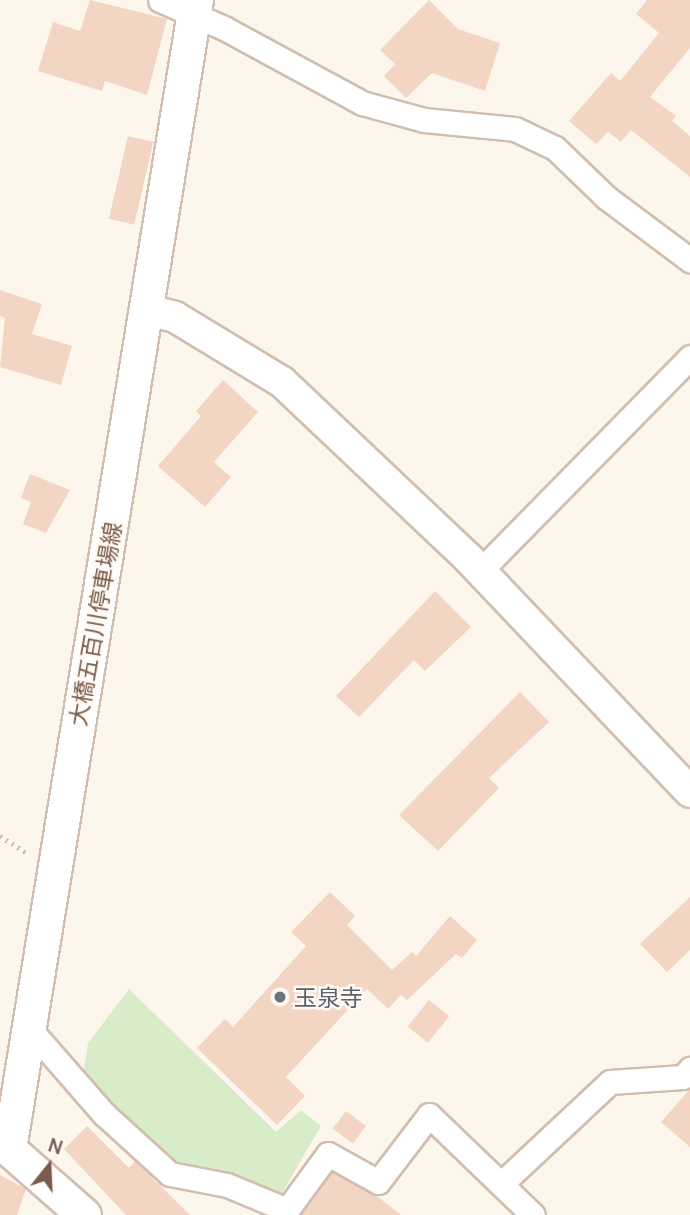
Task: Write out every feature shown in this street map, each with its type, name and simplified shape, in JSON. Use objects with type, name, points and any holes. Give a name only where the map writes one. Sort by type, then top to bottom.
[{"type":"main road","name":"大橋五百川停車場線","points":[[84,1215],[4,1147],[28,1027],[149,310],[195,8]]},
{"type":"street","points":[[160,0],[195,8],[362,103],[424,120],[525,134],[555,148],[607,198],[690,260]]},
{"type":"street","points":[[149,310],[175,317],[282,382],[480,571],[690,792]]},
{"type":"street","points":[[480,571],[690,356]]},
{"type":"street","points":[[28,1027],[104,1114],[170,1174],[227,1185],[287,1210],[328,1154],[378,1182],[429,1115],[533,1215]]},
{"type":"street","points":[[501,1184],[610,1082],[683,1077],[690,1069]]},
{"type":"green space","points":[[129,989],[276,1132],[301,1110],[321,1126],[282,1193],[236,1175],[176,1164],[83,1077],[88,1043]]},
{"type":"building","points":[[90,0],[167,19],[147,95],[105,81],[102,91],[38,71],[53,22],[80,31]]},
{"type":"building","points":[[429,0],[458,29],[500,43],[485,91],[432,73],[406,98],[384,76],[395,64],[380,50]]},
{"type":"building","points":[[647,0],[690,0],[690,48],[650,97],[676,116],[672,121],[690,136],[690,177],[631,130],[621,142],[608,132],[596,144],[569,121],[611,73],[620,81],[659,33],[636,14]]},
{"type":"building","points":[[128,136],[153,142],[134,225],[109,219]]},
{"type":"building","points":[[0,290],[42,304],[32,334],[72,346],[61,385],[0,367],[5,318],[0,316]]},
{"type":"building","points":[[223,380],[258,412],[214,462],[231,477],[205,507],[158,466],[201,416],[196,411]]},
{"type":"building","points":[[30,474],[70,490],[46,533],[23,524],[31,502],[21,498]]},
{"type":"building","points":[[435,591],[471,627],[425,671],[414,660],[359,717],[336,696]]},
{"type":"building","points":[[520,692],[549,722],[489,778],[499,788],[438,851],[399,815]]},
{"type":"building","points":[[330,892],[355,916],[347,925],[392,970],[412,952],[416,956],[450,916],[477,940],[462,958],[456,954],[407,1000],[401,995],[388,1009],[367,989],[286,1077],[305,1096],[277,1125],[197,1048],[225,1019],[233,1027],[306,946],[291,932]]},
{"type":"building","points":[[690,897],[690,950],[667,972],[640,944]]},
{"type":"building","points":[[429,1000],[449,1016],[428,1043],[408,1026]]},
{"type":"building","points":[[690,1089],[690,1147],[661,1122]]},
{"type":"building","points":[[346,1111],[366,1126],[353,1144],[333,1129]]},
{"type":"building","points":[[87,1126],[129,1168],[135,1161],[190,1215],[126,1215],[64,1149]]},
{"type":"building","points":[[332,1172],[377,1196],[401,1215],[301,1215]]},
{"type":"building","points":[[0,1175],[26,1189],[17,1215],[0,1215]]},
{"type":"place","name":"玉泉寺","points":[[280,997]]}]
